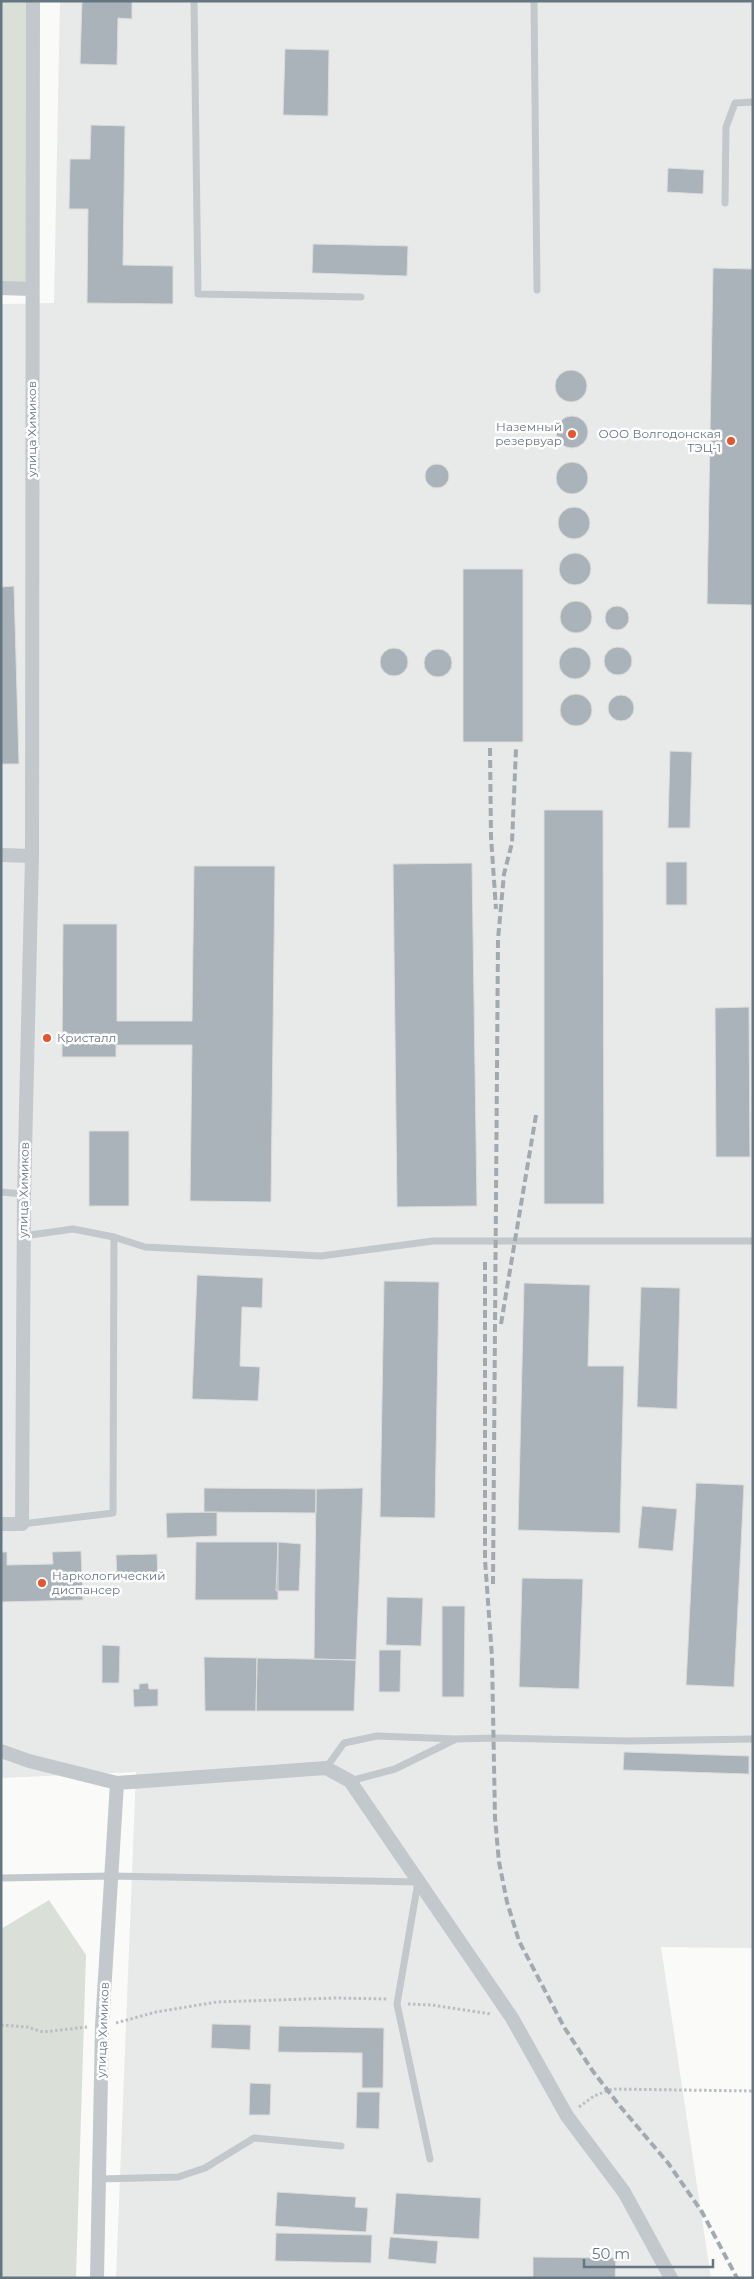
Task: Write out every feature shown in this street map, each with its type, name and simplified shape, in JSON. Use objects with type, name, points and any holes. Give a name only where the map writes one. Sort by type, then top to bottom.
[{"type":"street","name":"улица Химиков","points":[[22,1524],[23,1236],[32,856],[33,1]]},
{"type":"street","points":[[1,288],[32,289]]},
{"type":"street","points":[[1,854],[32,856]]},
{"type":"street","points":[[1,1524],[22,1524]]},
{"type":"street","points":[[1,1751],[29,1761],[117,1783],[326,1768],[350,1781],[512,2018],[566,2116],[624,2192],[671,2278]]},
{"type":"street","name":"улица Химиков","points":[[97,2278],[102,2026],[117,1783]]},
{"type":"lane","points":[[194,1],[198,294],[361,297]]},
{"type":"lane","points":[[534,1],[537,290]]},
{"type":"lane","points":[[725,203],[726,126],[734,103],[753,102]]},
{"type":"lane","points":[[1,1192],[24,1194]]},
{"type":"lane","points":[[23,1236],[73,1229],[114,1237],[145,1246],[321,1256],[434,1241],[753,1241]]},
{"type":"lane","points":[[22,1524],[113,1513],[114,1237]]},
{"type":"lane","points":[[326,1768],[344,1743],[377,1736],[456,1740],[495,1738],[628,1741],[753,1739]]},
{"type":"lane","points":[[350,1781],[395,1769],[456,1740]]},
{"type":"lane","points":[[1,1878],[111,1876],[418,1882],[397,2004],[430,2159]]},
{"type":"lane","points":[[99,2179],[178,2177],[204,2168],[254,2138],[341,2146]]},
{"type":"path","points":[[1,2025],[27,2027],[43,2032],[102,2026],[156,2012],[217,2002],[370,1998],[395,1999],[397,2004],[432,2005],[512,2018]]},
{"type":"path","points":[[566,2116],[594,2096],[612,2089],[753,2091]]},
{"type":"shaded area","points":[[1,1],[33,1],[31,289],[1,288]]},
{"type":"shaded area","points":[[60,1],[753,1],[753,1948],[661,1947],[711,2278],[116,2278],[136,1772],[1,1778],[1,304],[54,303]]},
{"type":"shaded area","points":[[49,1900],[86,1955],[76,2278],[1,2278],[1,1929]]},
{"type":"building","points":[[82,1],[132,1],[132,19],[118,18],[117,65],[80,64]]},
{"type":"building","points":[[285,49],[329,50],[328,116],[283,115]]},
{"type":"building","points":[[91,125],[125,126],[123,265],[173,266],[173,304],[87,303],[88,209],[69,209],[70,159],[90,159]]},
{"type":"building","points":[[668,168],[704,170],[703,194],[667,192]]},
{"type":"building","points":[[313,244],[408,246],[407,276],[312,273]]},
{"type":"building","name":"ООО Волгодонская ТЭЦ-1","points":[[713,268],[753,269],[753,605],[707,604]]},
{"type":"building","name":"Наземный резервуар","points":[[571,370],[577,371],[582,375],[586,380],[586,392],[582,397],[577,401],[571,402],[565,401],[560,397],[556,392],[555,386],[556,380],[560,375],[565,371]]},
{"type":"building","name":"Наземный резервуар","points":[[572,416],[578,417],[583,421],[587,426],[587,438],[583,443],[578,447],[572,448],[566,447],[561,443],[557,438],[556,432],[557,426],[561,421],[566,417]]},
{"type":"building","name":"Наземный резервуар","points":[[572,462],[578,463],[583,467],[587,472],[587,484],[583,489],[578,493],[572,494],[566,493],[561,489],[557,484],[556,478],[557,472],[561,467],[566,463]]},
{"type":"building","points":[[437,464],[445,468],[449,476],[445,484],[437,488],[429,484],[425,476],[429,468]]},
{"type":"building","points":[[574,507],[580,508],[585,512],[589,517],[589,529],[585,534],[580,538],[574,539],[568,538],[563,534],[559,529],[558,523],[559,517],[563,512],[568,508]]},
{"type":"building","points":[[575,553],[581,554],[586,558],[590,563],[590,575],[586,580],[581,584],[575,585],[569,584],[564,580],[560,575],[559,569],[560,563],[564,558],[569,554]]},
{"type":"building","points":[[463,569],[523,569],[523,742],[463,742]]},
{"type":"building","points":[[14,586],[19,764],[1,764],[1,587]]},
{"type":"building","points":[[576,601],[582,602],[587,606],[591,611],[591,623],[587,628],[582,632],[576,633],[570,632],[565,628],[561,623],[560,617],[561,611],[565,606],[570,602]]},
{"type":"building","points":[[612,606],[622,606],[629,613],[629,623],[622,630],[612,630],[605,623],[605,613]]},
{"type":"building","points":[[575,647],[581,648],[586,652],[590,657],[590,669],[586,674],[581,678],[575,679],[569,678],[564,674],[560,669],[559,663],[560,657],[564,652],[569,648]]},
{"type":"building","points":[[618,647],[628,651],[632,661],[628,671],[618,675],[608,671],[604,661],[608,651]]},
{"type":"building","points":[[394,648],[404,652],[408,662],[404,672],[394,676],[384,672],[380,662],[384,652]]},
{"type":"building","points":[[438,649],[448,653],[452,663],[448,673],[438,677],[428,673],[424,663],[428,653]]},
{"type":"building","points":[[576,694],[582,695],[587,699],[591,704],[591,716],[587,721],[582,725],[576,726],[570,725],[565,721],[561,716],[560,710],[561,704],[565,699],[570,695]]},
{"type":"building","points":[[621,695],[630,699],[634,708],[630,717],[621,721],[612,717],[608,708],[612,699]]},
{"type":"building","points":[[670,751],[692,752],[690,828],[668,828]]},
{"type":"building","points":[[544,810],[603,810],[604,1204],[544,1204]]},
{"type":"building","points":[[666,862],[687,862],[687,905],[666,905]]},
{"type":"building","points":[[472,863],[477,1206],[397,1207],[393,864]]},
{"type":"building","points":[[194,866],[275,866],[271,1202],[190,1201],[192,1045],[116,1045],[116,1057],[62,1057],[63,924],[117,924],[117,1021],[192,1021]]},
{"type":"building","points":[[749,1007],[750,1157],[716,1157],[715,1008]]},
{"type":"building","points":[[89,1131],[129,1131],[129,1206],[89,1206]]},
{"type":"building","points":[[197,1275],[263,1278],[262,1308],[242,1307],[240,1366],[260,1367],[258,1401],[192,1399]]},
{"type":"building","points":[[384,1281],[439,1282],[435,1518],[380,1517]]},
{"type":"building","points":[[524,1283],[590,1285],[588,1366],[624,1366],[620,1533],[518,1530]]},
{"type":"building","points":[[641,1287],[680,1288],[677,1409],[637,1407]]},
{"type":"building","points":[[696,1483],[744,1485],[734,1687],[686,1685]]},
{"type":"building","points":[[204,1488],[316,1489],[316,1513],[204,1512]]},
{"type":"building","points":[[363,1488],[356,1660],[314,1659],[316,1489]]},
{"type":"building","points":[[642,1506],[677,1509],[673,1551],[638,1548]]},
{"type":"building","points":[[217,1512],[217,1536],[167,1538],[166,1513]]},
{"type":"building","points":[[196,1542],[278,1542],[278,1600],[195,1600]]},
{"type":"building","points":[[278,1542],[301,1544],[299,1591],[276,1591]]},
{"type":"building","name":"Наркологический диспансер","points":[[81,1551],[83,1600],[1,1602],[1,1552],[7,1552],[7,1565],[53,1564],[52,1552]]},
{"type":"building","points":[[157,1554],[158,1580],[117,1581],[116,1555]]},
{"type":"building","points":[[522,1578],[583,1579],[579,1689],[519,1687]]},
{"type":"building","points":[[387,1597],[423,1598],[421,1646],[386,1645]]},
{"type":"building","points":[[442,1606],[465,1606],[464,1697],[442,1697]]},
{"type":"building","points":[[102,1645],[120,1646],[119,1683],[102,1683]]},
{"type":"building","points":[[379,1650],[401,1650],[400,1692],[379,1692]]},
{"type":"building","points":[[204,1657],[257,1658],[256,1711],[205,1711]]},
{"type":"building","points":[[257,1658],[356,1660],[354,1711],[256,1711]]},
{"type":"building","points":[[148,1683],[149,1689],[158,1689],[158,1706],[134,1707],[133,1689],[139,1689],[139,1684]]},
{"type":"building","points":[[624,1752],[749,1756],[749,1774],[623,1770]]},
{"type":"building","points":[[212,2024],[251,2025],[250,2050],[211,2048]]},
{"type":"building","points":[[279,2026],[384,2028],[383,2088],[362,2088],[362,2053],[278,2052]]},
{"type":"building","points":[[250,2083],[271,2084],[270,2115],[249,2115]]},
{"type":"building","points":[[357,2092],[380,2092],[379,2129],[356,2128]]},
{"type":"building","points":[[277,2192],[356,2197],[355,2207],[368,2208],[366,2232],[275,2226]]},
{"type":"building","points":[[396,2193],[481,2198],[479,2239],[393,2234]]},
{"type":"building","points":[[276,2233],[372,2235],[371,2263],[275,2261]]},
{"type":"building","points":[[390,2237],[438,2241],[436,2264],[388,2259]]},
{"type":"building","points":[[533,2257],[616,2258],[615,2278],[533,2278]]},
{"type":"railway","points":[[490,748],[491,837],[496,909]]},
{"type":"railway","points":[[493,1584],[498,939],[504,874],[512,843],[516,749]]},
{"type":"railway","points":[[501,1324],[536,1115]]},
{"type":"railway","points":[[485,1262],[485,1560],[492,1657],[495,1818],[499,1862],[507,1902],[519,1941],[564,2027],[592,2070],[668,2163],[702,2212],[737,2278]]},
{"type":"place","name":"Наземный резервуар","points":[[572,434]]},
{"type":"place","name":"ООО Волгодонская ТЭЦ-1","points":[[731,441]]},
{"type":"place","name":"Кристалл","points":[[47,1038]]},
{"type":"place","name":"Наркологический диспансер","points":[[42,1583]]}]
